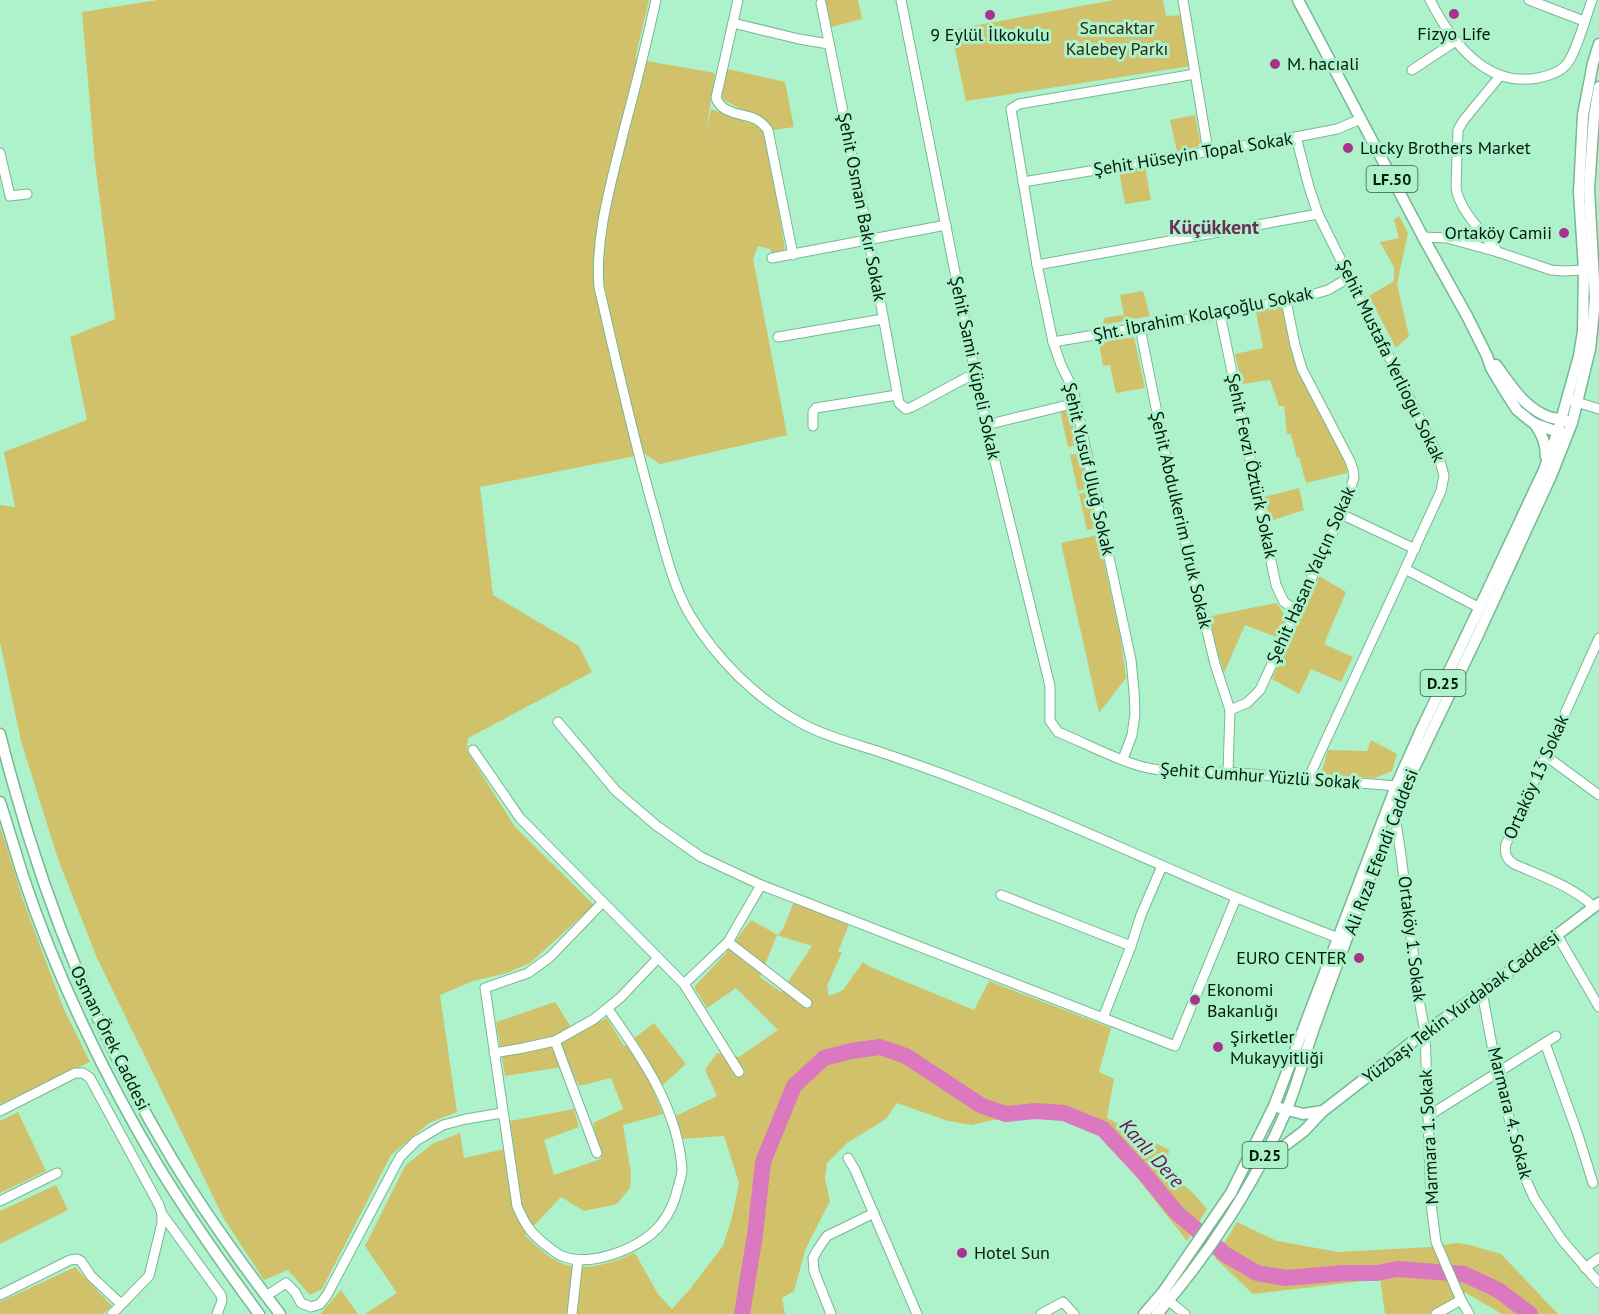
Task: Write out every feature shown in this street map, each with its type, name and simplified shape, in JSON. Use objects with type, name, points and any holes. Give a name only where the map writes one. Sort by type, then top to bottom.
[{"type":"main road","name":"LF.50","points":[[1298,0],[1487,356],[1491,368],[1517,410],[1535,424],[1563,433]]},
{"type":"main road","name":"D.25","points":[[1573,401],[1583,331],[1584,270],[1580,192],[1583,115],[1599,44]]},
{"type":"main road","name":"D.25","points":[[1573,401],[1595,348],[1597,299],[1588,189],[1594,116],[1599,87]]},
{"type":"main road","name":"LF.50","points":[[1487,356],[1532,409],[1552,418],[1567,421]]},
{"type":"main road","name":"Ali Rıza Efendi Caddesi","points":[[1286,1110],[1317,1018],[1394,810],[1551,476],[1573,401]]},
{"type":"main road","points":[[1535,424],[1546,446],[1546,463]]},
{"type":"main road","name":"Ali Rıza Efendi Caddesi","points":[[1274,1106],[1396,786],[1546,463],[1563,433]]},
{"type":"main road","name":"Osman Örek Caddesi","points":[[0,734],[7,765],[51,906],[69,954],[126,1078],[176,1165],[216,1228],[279,1314]]},
{"type":"main road","name":"Osman Örek Caddesi","points":[[0,802],[38,917],[78,1013],[107,1072],[156,1163],[202,1235],[259,1314]]},
{"type":"main road","name":"Yüzbaşı Tekin Yurdabak Caddesi","points":[[1263,1161],[1304,1131],[1323,1112],[1425,1032],[1482,992],[1596,905]]},
{"type":"main road","name":"D.25","points":[[1157,1314],[1169,1301],[1232,1193],[1274,1106]]},
{"type":"main road","points":[[1274,1106],[1303,1114],[1323,1112]]},
{"type":"main road","name":"D.25","points":[[1143,1314],[1195,1257],[1242,1200],[1286,1110]]},
{"type":"street","points":[[656,0],[609,188],[598,256],[599,287],[644,474],[670,569],[689,613],[714,649],[748,685],[770,702],[802,723],[823,733],[930,769],[1012,801],[1236,898],[1338,938]]},
{"type":"street","points":[[738,0],[716,93],[718,103],[731,112],[759,121],[768,130],[792,255]]},
{"type":"street","name":"Şehit Sami Küpeli Sokak","points":[[901,0],[986,425],[1050,686],[1050,721],[1058,732]]},
{"type":"street","points":[[1183,0],[1208,151]]},
{"type":"street","points":[[1430,0],[1456,41],[1479,63],[1500,76],[1514,80],[1548,76],[1559,70],[1571,58],[1592,0]]},
{"type":"street","points":[[1529,0],[1584,21]]},
{"type":"street","name":"Şehit Osman Bakır Sokak","points":[[821,3],[899,403],[906,409],[912,407],[975,373]]},
{"type":"street","points":[[733,23],[829,44]]},
{"type":"street","points":[[1412,70],[1456,41]]},
{"type":"street","name":"Şehit Yusuf Uluğ Sokak","points":[[1123,759],[1132,735],[1135,714],[1131,660],[1073,389],[1053,342],[1037,265],[1011,109],[1022,104],[1196,74]]},
{"type":"street","points":[[1498,252],[1462,205],[1456,187],[1458,130],[1500,76]]},
{"type":"street","name":"Şehit Hüseyin Topal Sokak","points":[[1023,182],[1296,137],[1337,129],[1361,119]]},
{"type":"street","name":"Şehit Mustafa Yerliogu Sokak","points":[[1296,137],[1318,214],[1444,471],[1443,486],[1308,779]]},
{"type":"street","points":[[0,153],[10,196],[27,194]]},
{"type":"street","points":[[1037,265],[1318,214]]},
{"type":"street","points":[[772,258],[946,225]]},
{"type":"street","points":[[1423,237],[1447,238],[1551,270],[1584,270]]},
{"type":"street","name":"Şht. İbrahim Kolaçoğlu Sokak","points":[[1053,342],[1286,301],[1328,290],[1350,277]]},
{"type":"street","name":"Şehit Hasan Yalçın Sokak","points":[[1230,710],[1247,704],[1260,690],[1341,514],[1353,482],[1353,470],[1302,369],[1286,301]]},
{"type":"street","name":"Şehit Fevzi Öztürk Sokak","points":[[1220,314],[1276,585],[1284,602],[1296,610]]},
{"type":"street","points":[[778,338],[883,319]]},
{"type":"street","name":"Şehit Abdulkerim Uruk Sokak","points":[[1140,328],[1171,482],[1215,664],[1230,710]]},
{"type":"street","points":[[813,426],[813,412],[816,408],[897,394]]},
{"type":"street","points":[[1573,401],[1599,409]]},
{"type":"street","points":[[986,425],[1076,403]]},
{"type":"street","points":[[1341,514],[1414,549]]},
{"type":"street","points":[[1405,569],[1480,608]]},
{"type":"street","name":"Ortaköy 13 Sokak","points":[[1596,905],[1514,864],[1506,856],[1506,843],[1599,638]]},
{"type":"street","points":[[1228,772],[1230,710]]},
{"type":"street","points":[[558,722],[616,791],[657,826],[701,857],[761,885],[1175,1046],[1236,898]]},
{"type":"street","name":"Şehit Cumhur Yüzlü Sokak","points":[[1058,732],[1141,766],[1170,771],[1228,772],[1396,786]]},
{"type":"street","points":[[473,750],[520,818],[684,984],[739,1072]]},
{"type":"street","points":[[1546,756],[1597,790]]},
{"type":"street","name":"Ortaköy 1. Sokak","points":[[1394,810],[1425,1032]]},
{"type":"street","points":[[1103,1018],[1141,915],[1162,866]]},
{"type":"street","points":[[684,984],[728,942],[761,885]]},
{"type":"street","points":[[1001,895],[1131,946]]},
{"type":"street","points":[[603,902],[550,957],[528,973],[484,987],[518,1206],[526,1226],[539,1240],[561,1256],[578,1260],[606,1258],[639,1243],[660,1226],[674,1203],[682,1172],[676,1133],[665,1102],[630,1039],[608,1009]]},
{"type":"street","points":[[1557,935],[1599,1007]]},
{"type":"street","points":[[728,942],[807,1003]]},
{"type":"street","points":[[494,1053],[555,1041],[594,1020],[608,1009],[658,958]]},
{"type":"street","name":"Marmara 4. Sokak","points":[[1482,992],[1497,1072],[1524,1175],[1534,1198],[1562,1240],[1599,1283]]},
{"type":"street","name":"Marmara 1. Sokak","points":[[1425,1032],[1431,1203],[1436,1242],[1469,1314]]},
{"type":"street","points":[[1428,1116],[1556,1036]]},
{"type":"street","points":[[555,1041],[597,1154]]},
{"type":"street","points":[[1545,1043],[1593,1184]]},
{"type":"street","points":[[0,1111],[75,1073],[83,1073],[90,1078],[162,1214],[221,1294],[222,1301],[217,1314]]},
{"type":"street","points":[[266,1296],[286,1283],[301,1303],[311,1307],[320,1304],[354,1247],[400,1156],[416,1141],[443,1125],[502,1113]]},
{"type":"street","points":[[848,1158],[917,1314]]},
{"type":"street","points":[[0,1201],[57,1173]]},
{"type":"street","points":[[831,1314],[814,1271],[813,1258],[827,1236],[874,1213]]},
{"type":"street","points":[[112,1314],[149,1276],[162,1223],[162,1214]]},
{"type":"street","points":[[1585,1268],[1599,1258]]},
{"type":"street","points":[[0,1294],[70,1260],[77,1259],[91,1276],[121,1304]]},
{"type":"street","points":[[572,1314],[578,1260]]},
{"type":"street","points":[[1436,1314],[1461,1300]]},
{"type":"street","points":[[1169,1301],[1185,1314]]},
{"type":"street","points":[[1041,1314],[1063,1302],[1074,1314]]},
{"type":"green space","points":[[158,0],[649,0],[635,59],[715,73],[706,133],[711,109],[758,126],[767,137],[785,250],[772,253],[770,249],[758,246],[753,259],[787,435],[660,464],[645,454],[480,487],[493,595],[579,646],[592,672],[468,738],[467,751],[515,827],[594,905],[530,963],[507,973],[473,981],[440,995],[457,1112],[429,1123],[391,1155],[322,1289],[310,1295],[288,1270],[264,1280],[224,1219],[97,958],[58,859],[21,741],[0,642],[0,505],[15,507],[4,452],[87,420],[70,337],[115,319],[95,163],[82,12]]},
{"type":"green space","points":[[824,0],[858,0],[862,19],[831,27]]},
{"type":"green space","name":"Sancaktar Kalebey Parkı","points":[[1114,0],[1163,0],[1166,16],[1182,15],[1191,66],[966,101],[951,30]]},
{"type":"green space","points":[[727,69],[785,82],[794,127],[773,130],[764,118],[724,100],[721,94]]},
{"type":"green space","points":[[1195,115],[1201,146],[1177,151],[1170,120]]},
{"type":"green space","points":[[1145,166],[1151,200],[1125,204],[1119,170]]},
{"type":"green space","points":[[1399,216],[1408,233],[1397,284],[1409,336],[1396,348],[1369,296],[1394,281],[1394,267],[1380,242],[1399,238],[1394,220]]},
{"type":"green space","points":[[1143,291],[1150,316],[1103,325],[1104,318],[1124,315],[1120,295]]},
{"type":"green space","points":[[1282,307],[1300,372],[1346,460],[1347,473],[1306,483],[1291,434],[1287,434],[1284,406],[1279,406],[1270,380],[1242,384],[1235,354],[1263,348],[1256,312]]},
{"type":"green space","points":[[1134,337],[1145,388],[1116,393],[1110,365],[1103,366],[1099,342]]},
{"type":"green space","points":[[1069,409],[1078,445],[1068,447],[1060,411]]},
{"type":"green space","points":[[1080,453],[1088,488],[1078,491],[1070,455]]},
{"type":"green space","points":[[1299,488],[1304,510],[1270,521],[1264,497]]},
{"type":"green space","points":[[1089,492],[1097,528],[1087,530],[1079,494]]},
{"type":"green space","points":[[1098,535],[1121,640],[1126,678],[1099,713],[1061,543]]},
{"type":"green space","points":[[1319,576],[1346,592],[1324,644],[1353,657],[1341,682],[1311,669],[1299,694],[1272,679]]},
{"type":"green space","points":[[1276,603],[1283,612],[1285,620],[1279,638],[1245,625],[1224,673],[1207,617]]},
{"type":"green space","points":[[1371,740],[1397,754],[1392,771],[1375,778],[1321,774],[1328,750],[1367,751]]},
{"type":"green space","points":[[0,826],[23,900],[63,1007],[90,1062],[0,1104]]},
{"type":"green space","points":[[794,902],[849,924],[838,952],[842,952],[827,986],[829,996],[843,990],[863,962],[974,1010],[989,981],[1111,1028],[1099,1072],[1114,1079],[1107,1118],[1169,1150],[1166,1170],[1192,1192],[1207,1209],[1187,1241],[1124,1161],[1099,1135],[1064,1118],[1035,1116],[993,1120],[972,1125],[948,1121],[897,1103],[886,1119],[847,1143],[827,1163],[825,1179],[830,1201],[806,1248],[794,1291],[782,1298],[785,1314],[365,1314],[397,1293],[365,1246],[405,1166],[432,1144],[460,1133],[464,1158],[514,1147],[510,1121],[574,1109],[579,1127],[544,1140],[554,1175],[601,1159],[593,1123],[623,1109],[611,1078],[579,1086],[569,1066],[505,1076],[496,1022],[555,1002],[576,1035],[607,1018],[624,1046],[654,1023],[686,1064],[654,1093],[663,1114],[623,1125],[631,1173],[630,1188],[617,1204],[584,1211],[561,1197],[525,1235],[557,1261],[579,1267],[601,1265],[635,1253],[658,1294],[672,1309],[723,1246],[739,1183],[724,1136],[681,1139],[676,1116],[717,1096],[705,1070],[717,1053],[739,1057],[778,1030],[736,988],[707,1008],[694,987],[727,952],[751,920],[778,935],[783,929]],"holes":[[[777,935],[812,946],[781,992],[760,977]]]},
{"type":"green space","points":[[18,1112],[46,1171],[0,1193],[0,1121]]},
{"type":"green space","points":[[56,1185],[68,1210],[0,1244],[0,1211]]},
{"type":"green space","points":[[1237,1222],[1277,1241],[1338,1252],[1430,1247],[1457,1243],[1470,1245],[1501,1254],[1558,1314],[1502,1314],[1466,1293],[1428,1314],[1385,1314],[1380,1279],[1253,1294],[1215,1258]]},
{"type":"green space","points":[[75,1267],[112,1306],[103,1314],[0,1314],[0,1302]]},
{"type":"green space","points":[[341,1290],[358,1314],[320,1314]]},
{"type":"waterway","name":"Kanlı Dere","points":[[742,1314],[755,1235],[763,1162],[794,1086],[824,1058],[880,1047],[906,1056],[982,1106],[1006,1114],[1035,1111],[1064,1113],[1103,1129],[1176,1212],[1226,1255],[1257,1273],[1286,1278],[1344,1273],[1377,1273],[1397,1269],[1464,1274],[1498,1290],[1530,1314]]},
{"type":"place","name":"Fizyo Life","points":[[1454,14]]},
{"type":"place","name":"9 Eylül İlkokulu","points":[[990,15]]},
{"type":"place","name":"M. hacıali","points":[[1275,64]]},
{"type":"place","name":"Lucky Brothers Market","points":[[1348,148]]},
{"type":"place","name":"Ortaköy Camii","points":[[1564,233]]},
{"type":"place","name":"EURO CENTER","points":[[1359,958]]},
{"type":"place","name":"Ekonomi Bakanlığı","points":[[1195,1000]]},
{"type":"place","name":"Şirketler Mukayyitliği","points":[[1218,1047]]},
{"type":"place","name":"Hotel Sun","points":[[962,1253]]},
{"type":"district","name":"Küçükkent","points":[[1214,227]]}]
